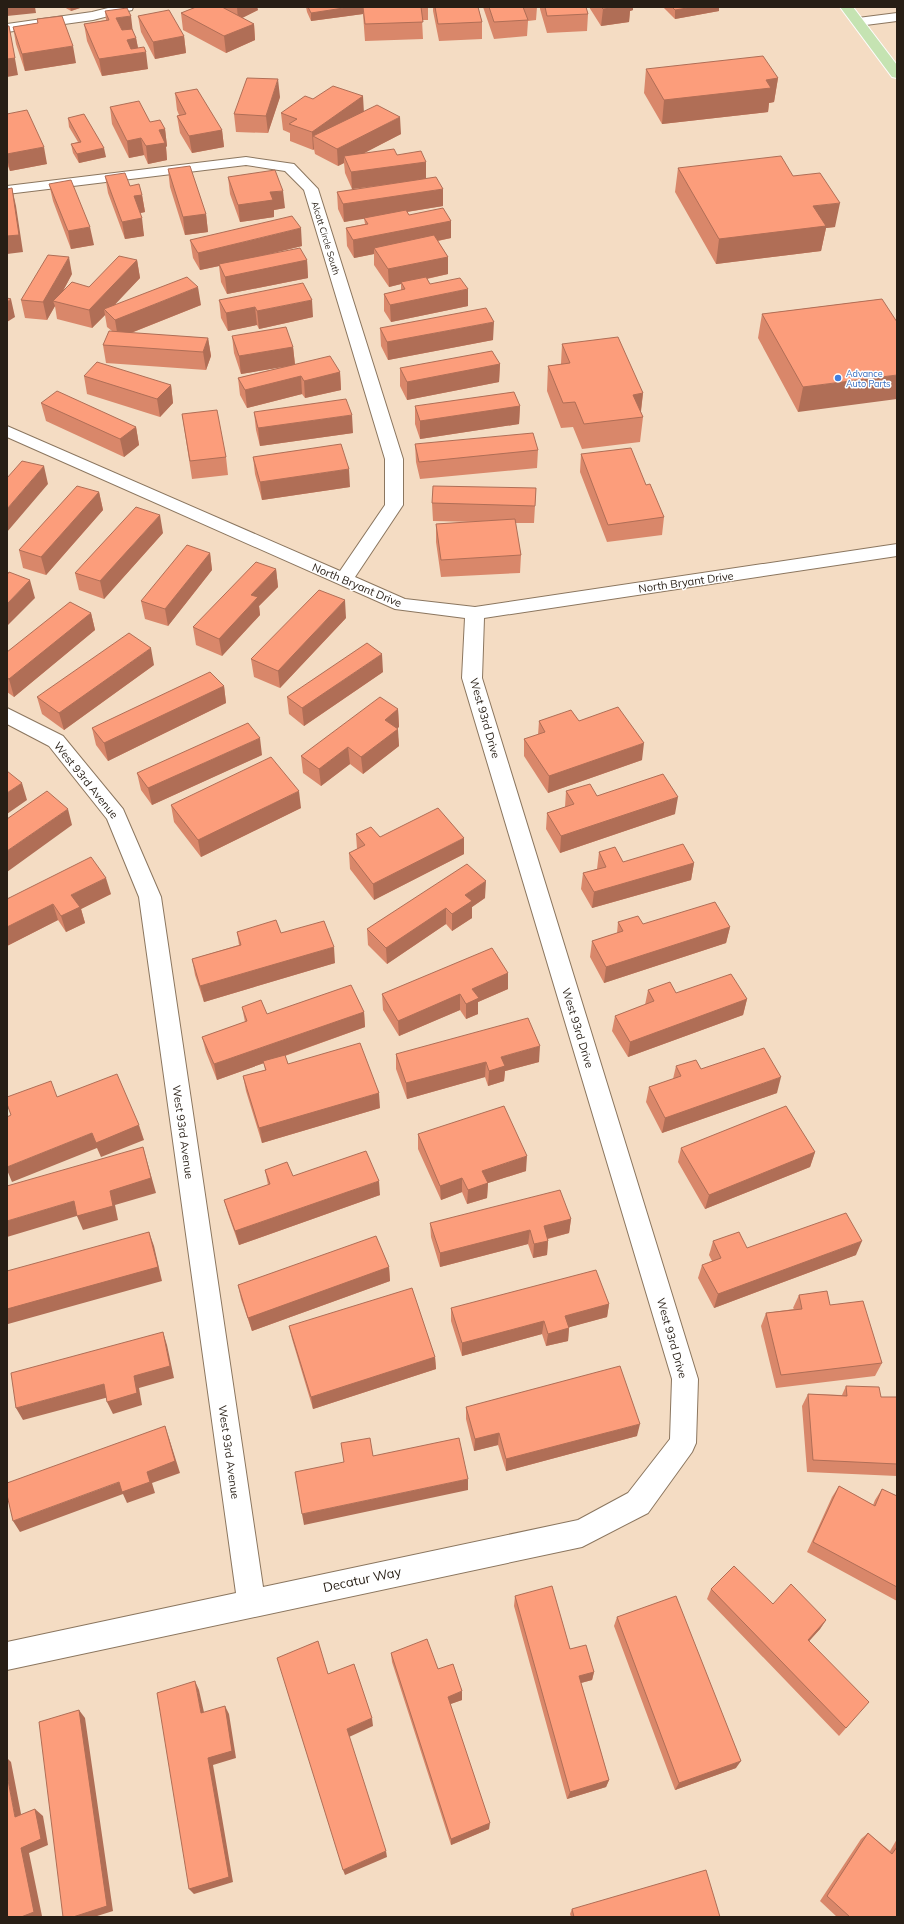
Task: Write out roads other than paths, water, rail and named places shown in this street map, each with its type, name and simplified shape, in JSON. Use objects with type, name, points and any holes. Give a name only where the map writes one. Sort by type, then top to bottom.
[{"type":"main road","points":[[846,7],[897,74]]},
{"type":"street","points":[[7,28],[93,16],[127,7]]},
{"type":"street","points":[[858,22],[897,17]]},
{"type":"street","name":"Alcott Circle South","points":[[7,190],[246,161],[289,167],[311,189],[394,459],[394,505],[344,579]]},
{"type":"street","name":"North Bryant Drive","points":[[7,431],[402,605],[475,613],[897,550]]},
{"type":"street","name":"West 93rd Drive","points":[[475,613],[472,678],[685,1379],[683,1443]]},
{"type":"street","name":"West 93rd Avenue","points":[[7,716],[56,741],[116,815],[150,897],[251,1603]]},
{"type":"street","name":"Decatur Way","points":[[7,1656],[582,1533],[638,1503],[683,1443]]},
{"type":"place","name":"Advance Auto Parts","points":[[838,378]]}]
